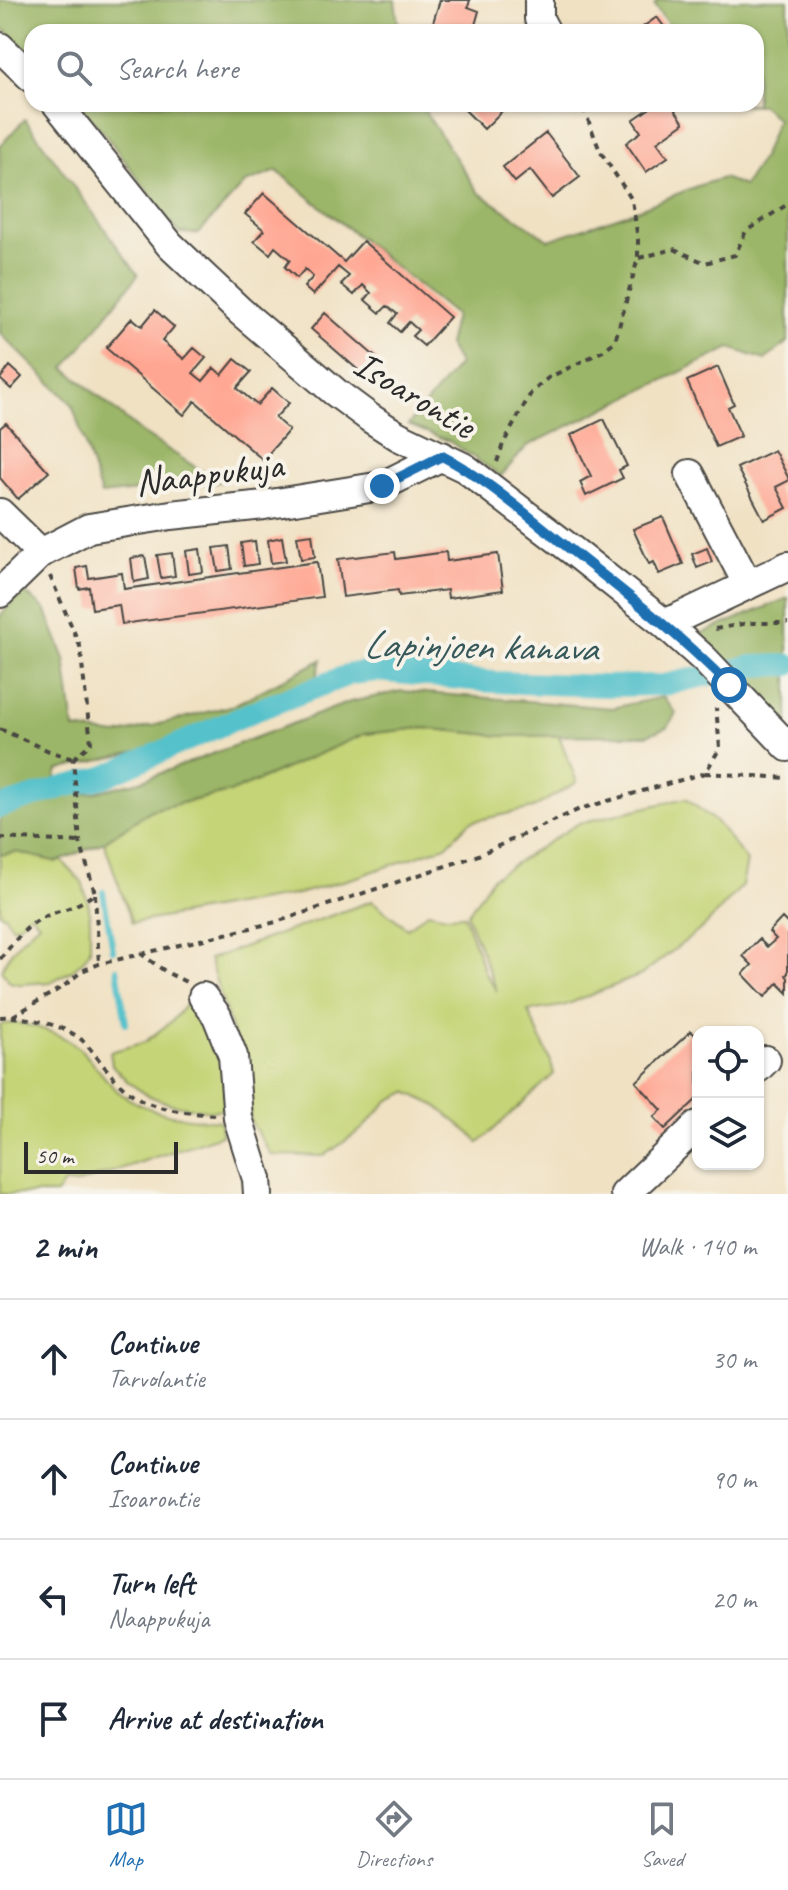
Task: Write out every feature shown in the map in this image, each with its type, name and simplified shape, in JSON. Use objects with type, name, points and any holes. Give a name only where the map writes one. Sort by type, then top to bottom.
[{"type":"street","points":[[539,0],[542,24]]},
{"type":"street","points":[[0,47],[24,70]]},
{"type":"street","name":"Isoarontie","points":[[63,112],[170,245],[195,271],[347,401],[398,436],[465,468],[665,624],[704,659],[722,694],[788,747]]},
{"type":"street","name":"Naappukuja","points":[[0,593],[41,553],[89,528],[382,486],[442,456]]},
{"type":"street","points":[[690,474],[748,585]]},
{"type":"street","points":[[0,513],[41,553]]},
{"type":"street","points":[[665,624],[788,566]]},
{"type":"street","points":[[203,997],[217,1016],[233,1056],[238,1118],[257,1179],[258,1194]]},
{"type":"street","points":[[625,1194],[692,1131]]},
{"type":"path","points":[[487,485],[503,444],[531,393],[548,378],[603,351],[615,341],[638,258],[632,200],[600,151],[585,112]]},
{"type":"path","points":[[638,258],[674,249],[705,263],[735,255],[746,231],[788,204]]},
{"type":"path","points":[[41,553],[80,646],[91,743],[73,759]]},
{"type":"path","points":[[705,631],[749,623],[788,623]]},
{"type":"path","points":[[705,773],[720,748],[722,694]]},
{"type":"path","points":[[0,729],[73,759]]},
{"type":"path","points":[[73,759],[80,842],[95,893],[99,964]]},
{"type":"path","points":[[13,1016],[64,986],[82,971],[99,964],[276,922],[476,856],[580,809],[705,773],[788,778]]},
{"type":"path","points":[[0,838],[80,842]]},
{"type":"path","points":[[0,959],[20,934],[42,918],[82,903],[95,893]]},
{"type":"path","points":[[140,953],[203,997]]},
{"type":"path","points":[[0,1017],[33,1019],[80,1038],[121,1086],[146,1102],[189,1113],[238,1118]]},
{"type":"green space","points":[[0,0],[395,0],[398,24],[24,24],[24,47],[0,26]]},
{"type":"green space","points":[[659,0],[788,0],[788,342],[765,360],[730,348],[527,446],[501,476],[449,441],[408,425],[459,364],[448,345],[455,315],[277,171],[245,183],[198,234],[179,233],[85,112],[425,112],[478,192],[549,240],[723,178],[744,186],[763,156],[777,119],[764,107],[764,24],[668,24],[654,5]]},
{"type":"green space","points":[[25,119],[138,275],[65,368],[142,433],[219,482],[101,495],[72,404],[0,333],[0,146]]},
{"type":"green space","points":[[22,590],[45,609],[65,659],[74,729],[117,735],[234,705],[321,660],[317,677],[140,751],[58,770],[51,795],[92,793],[140,781],[350,702],[402,691],[612,708],[663,697],[676,713],[668,727],[647,735],[503,736],[423,728],[364,734],[234,791],[151,810],[104,842],[57,862],[16,852],[0,855],[0,616]]},
{"type":"green space","points":[[788,598],[788,729],[736,687],[700,634]]},
{"type":"green space","points":[[423,728],[503,736],[559,736],[577,782],[533,808],[470,822],[446,846],[360,876],[298,894],[132,923],[104,842],[151,810],[234,791],[364,734]]},
{"type":"green space","points":[[686,798],[718,824],[747,861],[742,886],[705,926],[641,975],[563,1006],[528,1011],[554,1074],[479,1143],[435,1105],[407,1092],[388,1101],[362,1129],[324,1156],[271,1155],[251,1122],[245,1071],[209,959],[372,901],[407,928],[428,912],[446,916],[464,915],[485,973],[497,991],[467,915],[492,878],[579,823]]},
{"type":"green space","points":[[0,843],[61,860],[82,882],[89,906],[90,950],[71,971],[51,982],[10,982],[2,970],[17,945],[39,923],[30,913],[13,927],[0,913]]},
{"type":"green space","points":[[190,999],[198,999],[225,1060],[224,1109],[211,1111],[170,1104],[147,1095],[128,1082],[112,1065],[110,1052],[145,1042],[173,1020]]},
{"type":"green space","points":[[17,1023],[44,1029],[69,1041],[83,1052],[115,1089],[131,1100],[168,1114],[220,1121],[221,1135],[76,1184],[64,1184],[56,1194],[0,1194],[0,1026]]},
{"type":"building","points":[[440,0],[470,0],[468,7],[479,11],[475,24],[433,24]]},
{"type":"building","points":[[657,17],[662,24],[647,24]]},
{"type":"building","points":[[467,112],[501,112],[484,129]]},
{"type":"building","points":[[644,112],[676,112],[684,123],[657,142],[668,157],[646,172],[626,143],[641,132],[633,120]]},
{"type":"building","points":[[546,133],[580,177],[552,198],[530,170],[515,182],[503,167]]},
{"type":"building","points":[[264,193],[344,262],[363,241],[450,317],[424,346],[412,336],[418,330],[409,322],[400,332],[390,323],[397,314],[387,306],[380,313],[365,300],[371,293],[363,285],[354,295],[341,284],[349,276],[338,267],[313,295],[304,287],[313,277],[305,269],[297,278],[285,267],[290,260],[275,247],[270,254],[254,241],[264,230],[245,214]]},
{"type":"building","points":[[155,310],[174,327],[162,341],[184,359],[194,348],[206,358],[193,373],[203,381],[214,368],[222,375],[235,359],[251,372],[237,388],[257,405],[272,388],[289,403],[275,418],[289,430],[263,460],[195,401],[184,415],[106,348],[132,318],[142,326]]},
{"type":"building","points":[[325,313],[379,360],[365,376],[311,329]]},
{"type":"building","points":[[10,366],[22,377],[11,389],[0,379]]},
{"type":"building","points":[[718,367],[734,404],[728,407],[741,436],[716,447],[687,381]]},
{"type":"building","points":[[604,419],[627,466],[619,470],[623,478],[586,496],[580,482],[591,476],[571,435]]},
{"type":"building","points":[[6,423],[49,472],[18,499],[0,478],[0,428]]},
{"type":"building","points":[[774,450],[788,477],[788,481],[776,487],[787,508],[764,520],[737,468]]},
{"type":"building","points":[[663,517],[683,564],[659,574],[654,562],[649,564],[633,529]]},
{"type":"building","points":[[312,534],[315,557],[301,559],[297,536]]},
{"type":"building","points":[[282,537],[286,561],[271,563],[268,540]]},
{"type":"building","points":[[255,541],[258,564],[244,566],[241,543]]},
{"type":"building","points":[[229,546],[232,569],[218,571],[214,548]]},
{"type":"building","points":[[707,548],[712,562],[697,568],[692,554]]},
{"type":"building","points":[[200,549],[203,572],[189,574],[186,551]]},
{"type":"building","points":[[395,552],[396,559],[446,552],[447,561],[498,554],[503,590],[448,598],[447,590],[399,596],[398,590],[343,597],[338,559]]},
{"type":"building","points":[[172,553],[175,576],[161,578],[157,555]]},
{"type":"building","points":[[145,556],[149,579],[134,582],[131,558]]},
{"type":"building","points":[[317,562],[322,597],[122,624],[119,605],[92,609],[89,587],[79,589],[76,568],[87,566],[89,578],[122,573],[124,589]]},
{"type":"building","points":[[782,918],[788,924],[788,993],[778,983],[765,997],[743,974],[752,965],[743,956],[759,939],[767,947],[776,939],[769,932]]},
{"type":"building","points":[[692,1032],[692,1104],[665,1129],[654,1117],[662,1110],[636,1082]]},
{"type":"waterway","name":"Lapinjoen kanava","points":[[0,807],[104,777],[252,712],[351,674],[376,671],[493,682],[664,685],[751,666],[788,665]]},
{"type":"waterway","points":[[103,892],[113,950]]},
{"type":"waterway","points":[[117,969],[126,1023]]},
{"type":"route","points":[[382,486],[442,456],[465,468],[665,624],[729,685]]}]
